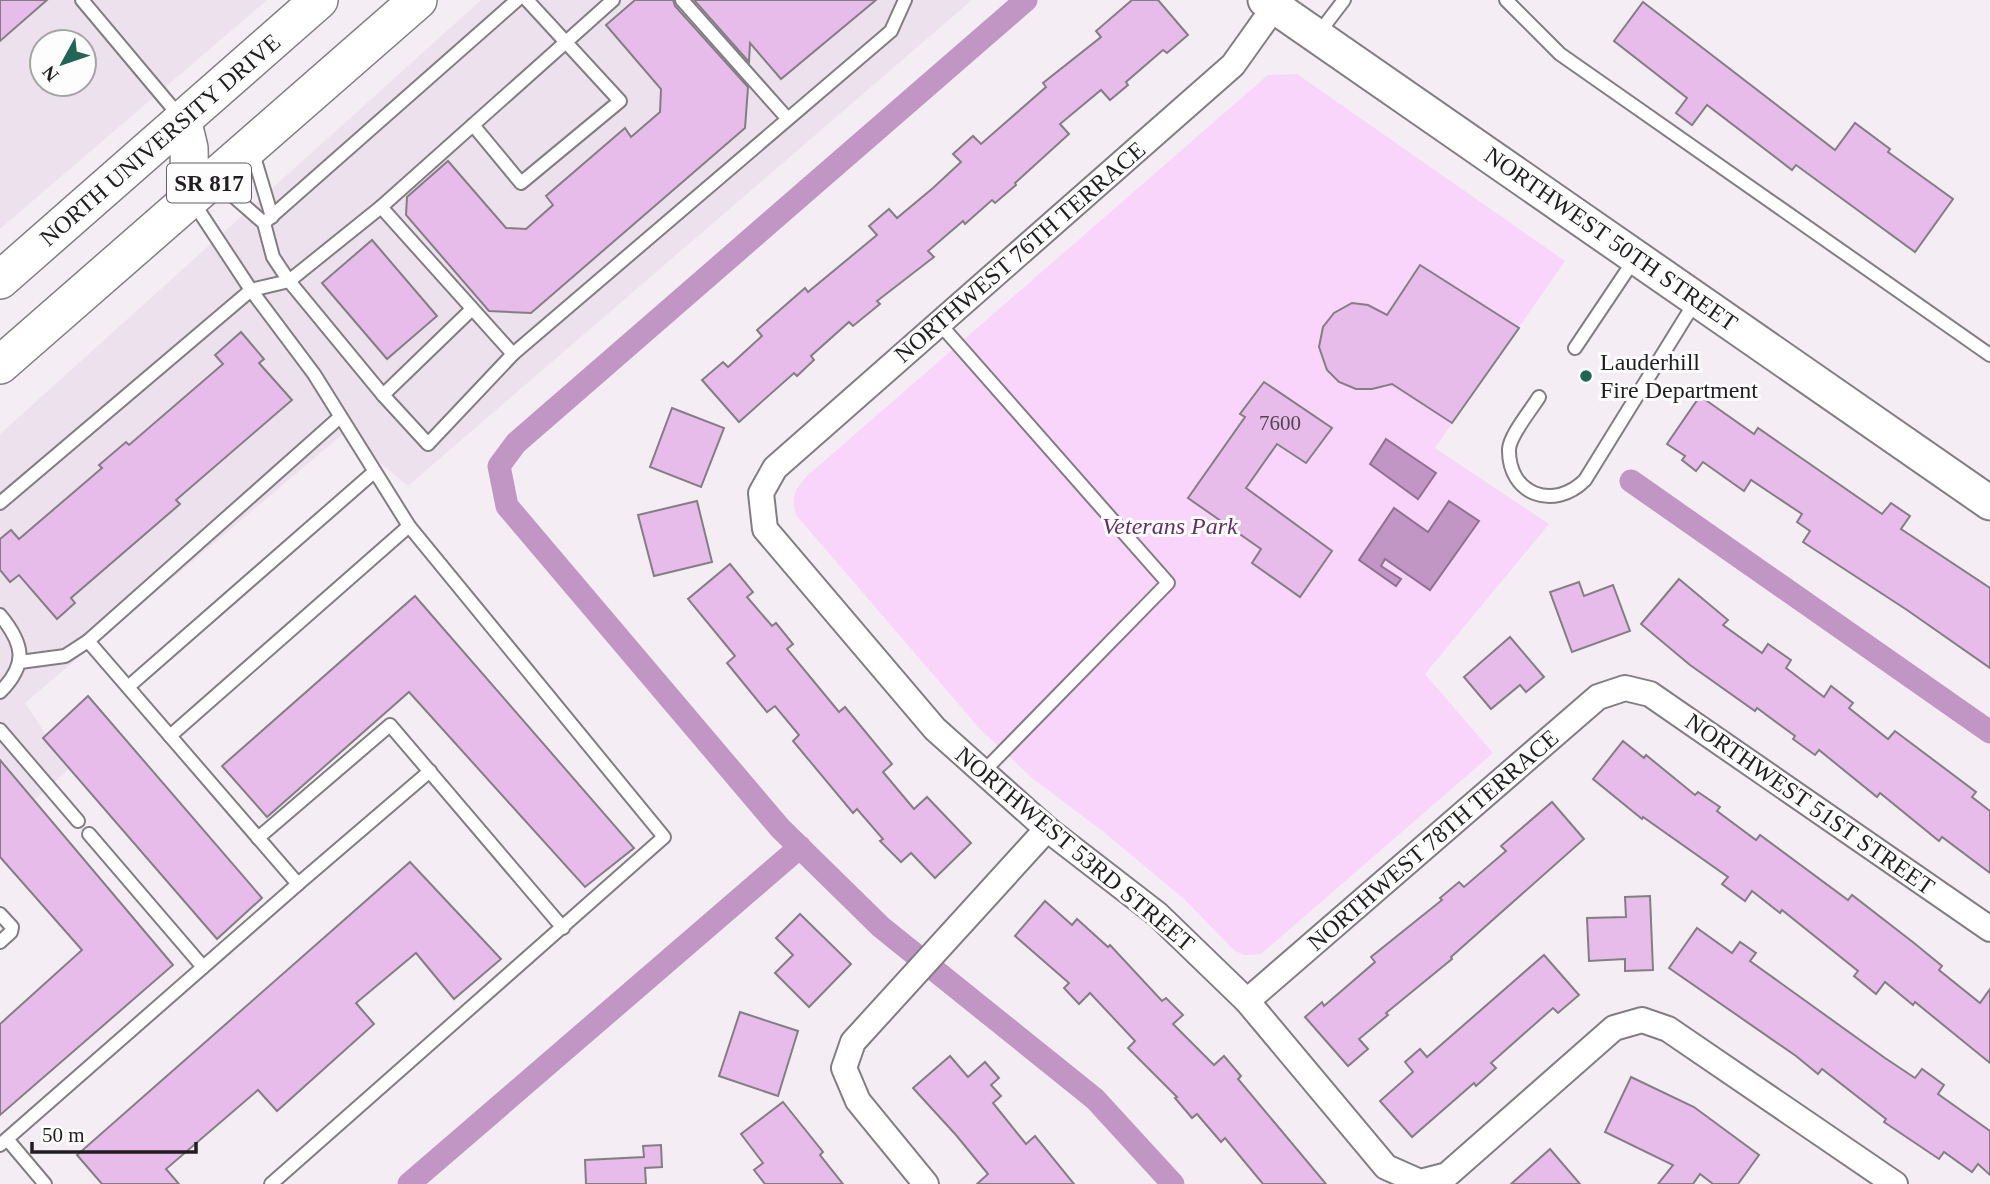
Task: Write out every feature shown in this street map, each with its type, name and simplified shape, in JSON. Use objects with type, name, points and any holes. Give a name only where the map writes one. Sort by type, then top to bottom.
[{"type":"main road","name":"NORTH UNIVERSITY DRIVE","points":[[0,280],[319,0]]},
{"type":"main road","name":"SR 817","points":[[0,365],[418,0]]},
{"type":"main road","points":[[182,120],[202,189]]},
{"type":"street","name":"NORTHWEST 50TH STREET","points":[[1270,2],[1990,503]]},
{"type":"street","name":"NORTHWEST 76TH TERRACE","points":[[761,493],[775,468],[1233,65],[1270,2]]},
{"type":"street","name":"NORTHWEST 53RD STREET","points":[[761,493],[765,529],[935,729],[1047,829],[1157,914],[1247,1001],[1386,1167],[1420,1182],[1447,1175],[1614,1028],[1642,1020],[1668,1029],[1895,1184]]},
{"type":"street","name":"NORTHWEST 51ST STREET","points":[[1625,688],[1650,694],[1990,929]]},
{"type":"street","name":"NORTHWEST 78TH TERRACE","points":[[1247,1001],[1598,697],[1625,688]]},
{"type":"street","points":[[926,1184],[858,1101],[844,1068],[853,1042],[1047,829]]},
{"type":"lane","points":[[82,0],[182,120]]},
{"type":"lane","points":[[268,220],[517,0]]},
{"type":"lane","points":[[473,124],[521,183],[620,101],[527,0]]},
{"type":"lane","points":[[0,503],[251,290],[289,281],[381,207],[613,0]]},
{"type":"lane","points":[[682,0],[787,118]]},
{"type":"lane","points":[[251,146],[268,220],[273,257],[289,281],[383,395],[428,444],[513,354],[891,31],[905,0]]},
{"type":"lane","points":[[1317,34],[1344,0]]},
{"type":"lane","points":[[1506,0],[1560,54],[1990,355]]},
{"type":"lane","points":[[202,189],[268,220]]},
{"type":"lane","points":[[202,189],[251,290],[314,374],[409,526],[664,837],[271,1184]]},
{"type":"lane","points":[[381,207],[513,354]]},
{"type":"lane","points":[[1576,348],[1636,256]]},
{"type":"lane","points":[[1539,397],[1509,446],[1510,462],[1515,477],[1530,491],[1545,496],[1561,496],[1574,491],[1585,480],[1697,299]]},
{"type":"lane","points":[[383,395],[472,309]]},
{"type":"lane","points":[[939,323],[1168,583],[982,772]]},
{"type":"lane","points":[[20,662],[65,656],[88,641],[340,417]]},
{"type":"lane","points":[[128,687],[374,472]]},
{"type":"lane","points":[[170,736],[409,526]]},
{"type":"lane","points":[[0,615],[14,633],[20,649],[20,662],[9,683],[0,692]]},
{"type":"lane","points":[[88,641],[298,884]]},
{"type":"lane","points":[[258,838],[390,725],[563,928]]},
{"type":"lane","points":[[0,730],[78,821]]},
{"type":"lane","points":[[45,1184],[4,1142],[430,771]]},
{"type":"lane","points":[[89,834],[203,967]]},
{"type":"lane","points":[[0,914],[12,927],[11,932],[0,942]]},
{"type":"shaded area","points":[[0,0],[267,0],[0,229]]},
{"type":"shaded area","points":[[481,0],[972,0],[408,486],[344,433],[25,703],[69,769],[0,831],[0,434]]},
{"type":"shaded area","points":[[1386,439],[1436,473],[1418,499],[1370,464]]},
{"type":"shaded area","points":[[1449,501],[1479,521],[1430,590],[1385,559],[1381,566],[1401,579],[1396,586],[1359,560],[1394,508],[1428,532]]},
{"type":"green space","name":"Veterans Park","points":[[1297,74],[1565,261],[1435,448],[1549,524],[1425,674],[1493,753],[1261,954],[1245,955],[1235,951],[1184,899],[1105,833],[1032,778],[980,729],[796,515],[794,498],[796,490],[807,476],[1268,75]]},
{"type":"building","points":[[0,0],[47,0],[0,41]]},
{"type":"building","points":[[635,0],[673,0],[675,6],[748,87],[745,128],[531,313],[489,311],[406,215],[407,197],[448,161],[506,228],[526,229],[553,205],[546,196],[625,128],[631,137],[660,112],[661,89],[606,25]]},
{"type":"building","points":[[694,0],[876,0],[781,79],[750,43],[749,62]]},
{"type":"building","points":[[1132,0],[1158,0],[1188,35],[1167,53],[1163,50],[1126,82],[1128,85],[1110,100],[1101,90],[1060,124],[1069,134],[1015,183],[1016,185],[995,203],[992,200],[965,224],[963,221],[928,251],[934,257],[877,301],[880,304],[853,326],[849,322],[811,356],[814,360],[797,376],[794,373],[739,422],[702,380],[723,362],[728,367],[762,336],[757,330],[805,288],[808,292],[877,235],[869,226],[889,209],[897,218],[933,188],[961,162],[953,154],[973,136],[981,144],[1046,87],[1043,83],[1101,37],[1096,31]]},
{"type":"building","points":[[1643,2],[1835,150],[1855,123],[1890,149],[1888,152],[1953,199],[1915,252],[1796,165],[1792,170],[1707,105],[1692,125],[1676,113],[1687,98],[1614,41]]},
{"type":"building","points":[[372,240],[437,316],[387,359],[322,283]]},
{"type":"building","points":[[1420,265],[1519,328],[1452,423],[1392,384],[1372,389],[1356,389],[1339,382],[1327,370],[1319,347],[1323,327],[1334,313],[1352,303],[1368,305],[1387,315]]},
{"type":"building","points":[[241,332],[264,359],[259,363],[292,400],[176,500],[180,504],[71,598],[75,603],[57,619],[19,575],[10,582],[0,570],[0,539],[11,530],[19,539],[102,468],[99,465],[126,442],[129,445],[223,364],[215,355]]},
{"type":"building","points":[[1264,382],[1332,428],[1306,463],[1277,444],[1246,488],[1332,551],[1300,597],[1252,563],[1261,549],[1188,498],[1245,417],[1240,414]]},
{"type":"building","points":[[1700,396],[1754,434],[1758,428],[1882,514],[1891,503],[1910,516],[1901,529],[1990,588],[1990,668],[1803,542],[1810,531],[1797,522],[1802,514],[1751,480],[1744,491],[1703,462],[1696,471],[1682,460],[1685,456],[1667,444]]},
{"type":"building","points":[[672,408],[724,428],[701,487],[650,467]]},
{"type":"building","points":[[697,501],[712,562],[654,576],[638,515]]},
{"type":"building","points":[[730,564],[753,592],[747,597],[772,626],[776,623],[793,644],[787,649],[839,712],[845,707],[892,764],[883,772],[914,809],[927,797],[971,843],[935,878],[911,853],[901,862],[880,841],[883,839],[857,809],[853,813],[793,741],[799,735],[775,706],[767,712],[727,663],[735,656],[688,599]]},
{"type":"building","points":[[1679,579],[1728,620],[1723,625],[1762,653],[1768,644],[1791,660],[1786,668],[1824,697],[1831,686],[1853,703],[1849,708],[1888,739],[1895,731],[1976,792],[1972,797],[1990,811],[1990,873],[1942,837],[1939,841],[1880,793],[1877,797],[1819,750],[1815,755],[1793,739],[1795,736],[1757,708],[1755,711],[1690,665],[1641,624]]},
{"type":"building","points":[[1579,582],[1584,596],[1613,585],[1630,631],[1572,652],[1550,592]]},
{"type":"building","points":[[415,596],[634,848],[585,887],[409,692],[267,817],[222,766]]},
{"type":"building","points":[[1510,637],[1544,677],[1526,692],[1520,685],[1491,709],[1464,677]]},
{"type":"building","points":[[88,696],[262,898],[217,939],[43,738]]},
{"type":"building","points":[[1623,741],[1644,758],[1646,755],[1695,795],[1698,792],[1720,807],[1717,811],[1756,840],[1760,835],[1848,900],[1852,895],[1942,966],[1939,970],[1980,1003],[1990,989],[1990,1063],[1915,1002],[1913,1005],[1885,982],[1876,994],[1854,976],[1858,971],[1782,910],[1780,913],[1752,891],[1745,901],[1722,884],[1728,877],[1643,817],[1642,819],[1593,779]]},
{"type":"building","points":[[0,760],[173,965],[0,1115],[0,1024],[82,950],[0,857]]},
{"type":"building","points":[[1552,802],[1584,839],[1451,957],[1452,959],[1386,1013],[1388,1015],[1359,1039],[1368,1049],[1348,1066],[1305,1017],[1322,1002],[1324,1006],[1375,962],[1371,957],[1442,900],[1440,898],[1459,882],[1464,887],[1506,851],[1501,846]]},
{"type":"building","points":[[410,862],[501,959],[454,999],[416,953],[356,1003],[374,1024],[277,1111],[258,1090],[166,1169],[179,1184],[102,1184],[77,1155]]},
{"type":"building","points":[[1650,896],[1653,970],[1625,971],[1625,959],[1589,961],[1587,918],[1626,917],[1625,897]]},
{"type":"building","points":[[1045,901],[1072,925],[1077,919],[1108,947],[1110,945],[1162,1001],[1166,998],[1183,1015],[1173,1024],[1214,1065],[1224,1056],[1241,1076],[1238,1079],[1326,1184],[1263,1184],[1225,1138],[1221,1142],[1197,1114],[1192,1118],[1175,1098],[1177,1097],[1128,1048],[1135,1041],[1090,993],[1079,1004],[1064,988],[1069,983],[1015,936]]},
{"type":"building","points":[[800,914],[851,964],[809,1007],[775,973],[793,955],[776,938]]},
{"type":"building","points":[[1697,928],[1732,953],[1740,942],[1756,953],[1750,961],[1885,1058],[1915,1078],[1922,1069],[1944,1085],[1938,1094],[1990,1131],[1990,1175],[1978,1164],[1972,1172],[1944,1152],[1939,1159],[1884,1122],[1886,1119],[1822,1069],[1818,1074],[1669,968]]},
{"type":"building","points":[[1544,955],[1579,995],[1558,1013],[1553,1008],[1491,1063],[1496,1068],[1476,1086],[1474,1083],[1412,1137],[1380,1101],[1413,1072],[1405,1062],[1420,1049],[1427,1057]]},
{"type":"building","points":[[740,1012],[798,1031],[778,1096],[719,1076]]},
{"type":"building","points":[[950,1056],[968,1077],[985,1062],[999,1078],[991,1085],[1001,1096],[993,1103],[1026,1144],[1035,1136],[1074,1184],[977,1184],[988,1174],[913,1088]]},
{"type":"building","points":[[1631,1077],[1694,1107],[1759,1155],[1738,1184],[1713,1184],[1700,1174],[1693,1184],[1658,1184],[1673,1165],[1605,1132]]},
{"type":"building","points":[[783,1102],[823,1152],[820,1155],[843,1184],[765,1184],[754,1170],[763,1163],[741,1134]]},
{"type":"building","points":[[661,1145],[662,1167],[645,1168],[646,1184],[586,1184],[585,1160],[644,1157],[643,1146]]},
{"type":"building","points":[[1550,1149],[1580,1184],[1511,1184]]},
{"type":"waterway","points":[[1026,0],[516,443],[499,466],[507,506],[780,828],[881,927],[1095,1099],[1173,1184]]},
{"type":"waterway","points":[[1631,481],[1990,732]]},
{"type":"waterway","points":[[409,1184],[800,847]]},
{"type":"place","name":"Lauderhill Fire Department","points":[[1586,376]]}]
